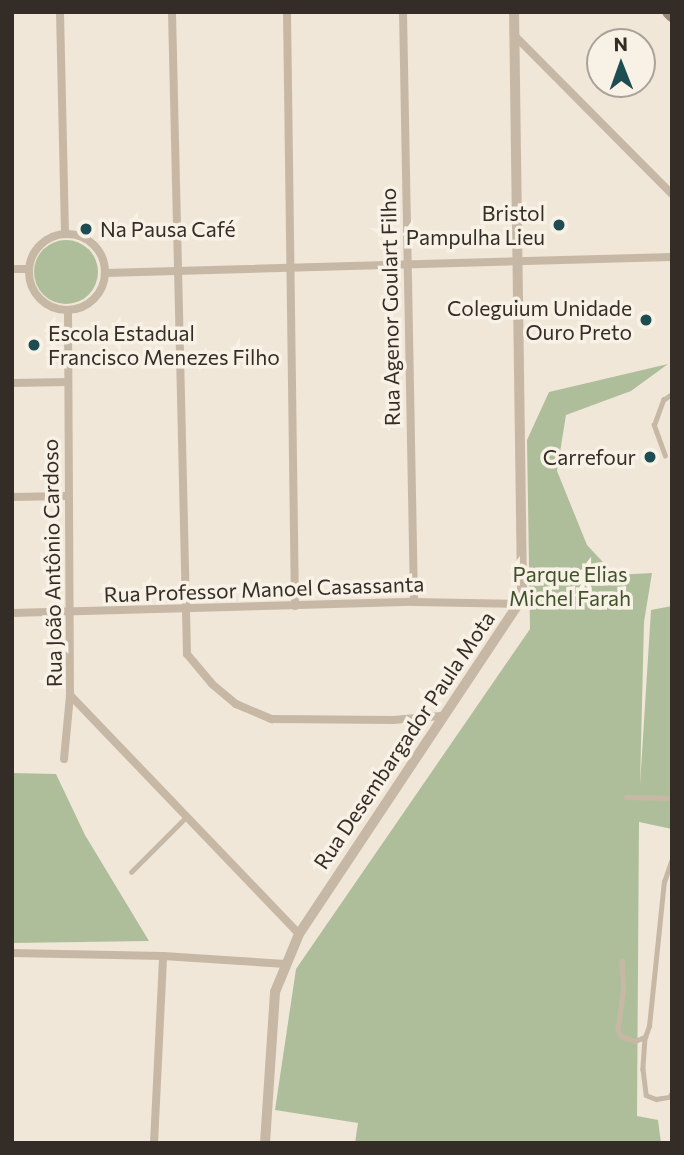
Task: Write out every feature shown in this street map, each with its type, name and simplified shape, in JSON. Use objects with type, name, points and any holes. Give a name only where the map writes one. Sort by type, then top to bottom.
[{"type":"main road","points":[[668,12],[672,16]]},
{"type":"street","points":[[60,12],[65,234]]},
{"type":"street","points":[[172,12],[187,654],[212,684],[236,704],[272,719],[393,720],[441,716]]},
{"type":"street","points":[[287,12],[295,606]]},
{"type":"street","name":"Rua Agenor Goulart Filho","points":[[403,12],[414,602]]},
{"type":"street","name":"Rua Desembargador Paula Mota","points":[[265,1143],[270,1034],[275,992],[299,934],[517,604],[522,589],[518,452],[519,263],[514,12]]},
{"type":"street","points":[[514,34],[672,194]]},
{"type":"street","points":[[65,234],[78,235],[98,250],[105,273],[98,295],[80,308],[68,310],[44,303],[30,282],[29,269],[37,248],[45,241],[65,234]]},
{"type":"street","points":[[105,273],[672,257]]},
{"type":"street","points":[[12,269],[29,269]]},
{"type":"street","name":"Rua João Antônio Cardoso","points":[[68,310],[70,695],[299,934]]},
{"type":"street","points":[[12,383],[68,382]]},
{"type":"street","points":[[12,497],[67,496]]},
{"type":"street","name":"Rua Professor Manoel Casassanta","points":[[12,613],[414,602],[517,604]]},
{"type":"street","points":[[64,759],[70,695]]},
{"type":"street","points":[[12,953],[163,956],[286,964]]},
{"type":"street","points":[[154,1143],[163,956]]},
{"type":"lane","points":[[665,456],[654,425],[663,400],[672,394]]},
{"type":"lane","points":[[626,797],[672,798]]},
{"type":"lane","points":[[131,872],[186,817]]},
{"type":"lane","points":[[672,859],[664,882],[643,1069],[646,1094],[656,1099],[669,1097],[672,1093]]},
{"type":"lane","points":[[622,961],[624,988],[618,1030],[627,1040],[635,1041],[645,1037]]},
{"type":"green space","points":[[66,240],[89,249],[98,272],[89,295],[66,304],[43,295],[34,272],[43,249]]},
{"type":"green space","name":"Parque Elias Michel Farah","points":[[668,364],[631,391],[566,415],[557,471],[587,545],[615,575],[652,573],[644,622],[640,785],[651,610],[672,606],[672,829],[639,822],[637,1116],[658,1120],[661,1143],[355,1143],[358,1123],[275,1110],[296,969],[530,629],[527,440],[549,392]]},
{"type":"green space","points":[[12,773],[56,774],[85,835],[149,941],[12,943]]},
{"type":"place","name":"Bristol Pampulha Lieu","points":[[559,225]]},
{"type":"place","name":"Na Pausa Café","points":[[86,229]]},
{"type":"place","name":"Coleguium Unidade Ouro Preto","points":[[646,320]]},
{"type":"place","name":"Escola Estadual Francisco Menezes Filho","points":[[34,345]]},
{"type":"place","name":"Carrefour","points":[[650,457]]}]
